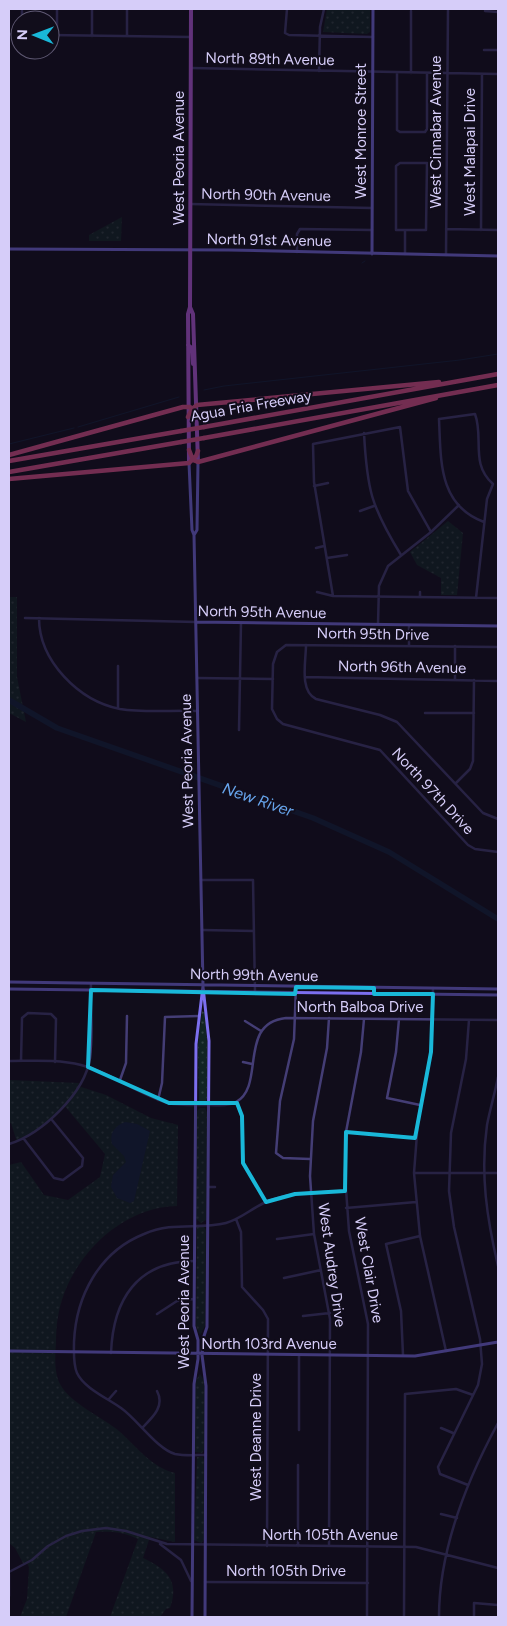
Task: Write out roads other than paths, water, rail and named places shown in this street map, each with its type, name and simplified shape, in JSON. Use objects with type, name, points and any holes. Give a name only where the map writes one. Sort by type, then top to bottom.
[{"type":"highway","name":"Agua Fria Freeway","points":[[9,461],[498,374]]},
{"type":"highway","points":[[9,455],[196,405],[364,391],[434,382],[445,383]]},
{"type":"highway","name":"Agua Fria Freeway","points":[[9,472],[498,385]]},
{"type":"highway","points":[[9,478],[194,462],[344,421],[430,401],[445,394]]},
{"type":"highway","points":[[190,408],[197,416]]},
{"type":"highway","points":[[188,417],[190,408]]},
{"type":"highway","points":[[189,450],[194,462]]},
{"type":"highway","points":[[194,462],[198,451]]},
{"type":"main road","name":"West Peoria Avenue","points":[[190,408],[188,314],[190,307],[191,9]]},
{"type":"main road","name":"West Peoria Avenue","points":[[190,307],[194,314],[198,451]]},
{"type":"main road","points":[[188,345],[192,348],[195,371]]},
{"type":"main road","points":[[188,417],[189,450]]},
{"type":"street","points":[[92,9],[92,36]]},
{"type":"street","points":[[127,9],[127,36]]},
{"type":"street","points":[[287,9],[285,33],[373,37]]},
{"type":"street","points":[[319,71],[320,36],[324,9]]},
{"type":"street","name":"West Monroe Street","points":[[372,254],[373,9]]},
{"type":"street","name":"West Cinnabar Avenue","points":[[446,255],[448,9]]},
{"type":"street","points":[[410,72],[411,11]]},
{"type":"street","points":[[485,12],[498,12]]},
{"type":"street","points":[[60,35],[191,37]]},
{"type":"street","points":[[484,50],[498,50]]},
{"type":"street","name":"North 89th Avenue","points":[[191,68],[498,74]]},
{"type":"street","points":[[397,72],[398,131],[426,131],[427,73]]},
{"type":"street","name":"West Malapai Drive","points":[[481,230],[482,74]]},
{"type":"street","points":[[400,163],[427,163],[426,230],[406,230],[396,230],[396,166],[400,163]]},
{"type":"street","name":"North 90th Avenue","points":[[190,204],[372,208]]},
{"type":"street","points":[[297,252],[297,234],[300,229],[372,230]]},
{"type":"street","points":[[446,229],[498,230]]},
{"type":"street","points":[[405,254],[406,230]]},
{"type":"street","name":"North 91st Avenue","points":[[9,249],[190,250],[498,256]]},
{"type":"street","points":[[484,522],[469,514],[446,485],[442,472],[439,419],[475,414],[479,460],[485,475],[497,486]]},
{"type":"street","points":[[333,596],[314,486],[313,444],[400,427],[408,491],[431,532]]},
{"type":"street","points":[[364,433],[367,481],[374,506],[401,555]]},
{"type":"street","name":"West Peoria Avenue","points":[[192,1617],[194,1384],[207,1325],[209,1032],[203,986],[194,535],[192,530],[194,462]]},
{"type":"street","name":"West Peoria Avenue","points":[[194,462],[197,530],[194,535]]},
{"type":"street","points":[[314,486],[328,483]]},
{"type":"street","points":[[476,598],[487,499],[493,484]]},
{"type":"street","points":[[378,624],[378,596],[383,573],[401,555],[431,532],[460,505]]},
{"type":"street","points":[[360,511],[374,506]]},
{"type":"street","points":[[316,548],[324,546]]},
{"type":"street","points":[[327,558],[347,555]]},
{"type":"street","points":[[317,592],[333,596],[498,598]]},
{"type":"street","points":[[420,592],[420,597]]},
{"type":"street","name":"North 95th Avenue","points":[[25,618],[498,626]]},
{"type":"street","points":[[39,618],[40,636],[46,650],[66,678],[83,692],[118,708],[198,711]]},
{"type":"street","points":[[239,730],[241,623]]},
{"type":"street","points":[[409,625],[409,646]]},
{"type":"street","name":"North 95th Drive","points":[[273,678],[273,661],[280,649],[290,645],[498,647]]},
{"type":"street","points":[[306,645],[306,689],[312,698],[380,715],[397,722],[483,813],[498,819]]},
{"type":"street","points":[[455,646],[455,679]]},
{"type":"street","points":[[118,666],[118,708]]},
{"type":"street","name":"North 96th Avenue","points":[[305,677],[498,681]]},
{"type":"street","points":[[197,678],[273,678]]},
{"type":"street","name":"North 97th Drive","points":[[273,678],[273,712],[282,723],[377,748],[468,845],[475,849],[498,852]]},
{"type":"street","points":[[456,783],[472,766],[474,680]]},
{"type":"street","points":[[425,712],[474,713]]},
{"type":"street","points":[[201,880],[253,880],[255,993]]},
{"type":"street","points":[[202,930],[254,931]]},
{"type":"street","name":"North 99th Avenue","points":[[9,982],[255,987],[498,988]]},
{"type":"street","points":[[9,1144],[24,1139],[52,1120],[68,1100],[88,1067],[91,984]]},
{"type":"street","points":[[136,992],[137,985]]},
{"type":"street","name":"West Peoria Avenue","points":[[203,986],[199,1016],[196,1105],[194,1326],[206,1383],[205,1617]]},
{"type":"street","points":[[296,987],[294,1039],[280,1101],[276,1153],[282,1158],[310,1159]]},
{"type":"street","points":[[374,988],[374,994]]},
{"type":"street","points":[[433,988],[431,1052],[420,1105],[414,1173],[420,1236],[446,1352]]},
{"type":"street","name":"North 99th Avenue","points":[[9,989],[201,993],[498,995]]},
{"type":"street","points":[[21,1061],[22,1016],[25,1013],[51,1014],[56,1019],[55,1062]]},
{"type":"street","points":[[120,1080],[126,1063],[127,1016]]},
{"type":"street","points":[[158,1100],[162,1083],[165,1017],[199,1016]]},
{"type":"street","name":"North Balboa Drive","points":[[261,1031],[275,1020],[295,1018],[498,1020]]},
{"type":"street","name":"West Audrey Drive","points":[[329,1018],[327,1048],[313,1121],[310,1159],[310,1193],[314,1234],[330,1313],[329,1546]]},
{"type":"street","name":"West Clair Drive","points":[[364,1019],[361,1052],[346,1132],[345,1191],[351,1242],[367,1315],[369,1356],[367,1617]]},
{"type":"street","points":[[398,1019],[396,1052],[387,1098],[420,1105]]},
{"type":"street","points":[[468,1485],[440,1474],[438,1470],[453,1433],[473,1395],[482,1370],[481,1346],[454,1227],[449,1173],[452,1133],[466,1059],[469,1020]]},
{"type":"street","points":[[9,1061],[55,1062],[88,1067],[120,1080],[158,1100],[175,1104],[226,1105],[236,1102],[247,1088],[261,1031],[245,1021]]},
{"type":"street","points":[[243,1062],[252,1064]]},
{"type":"street","points":[[498,1077],[487,1124],[483,1173],[488,1219],[498,1266]]},
{"type":"street","points":[[236,1102],[242,1116],[243,1163],[266,1202]]},
{"type":"street","points":[[24,1139],[58,1180],[63,1180],[84,1162],[52,1120]]},
{"type":"street","points":[[346,1132],[416,1138]]},
{"type":"street","points":[[414,1173],[498,1173]]},
{"type":"street","points":[[208,1187],[215,1187]]},
{"type":"street","points":[[206,1455],[167,1451],[143,1427],[110,1399],[86,1384],[77,1374],[74,1352],[76,1323],[84,1295],[95,1274],[111,1255],[150,1231],[171,1226],[224,1223],[236,1219],[266,1202],[286,1196],[345,1191]]},
{"type":"street","points":[[346,1208],[416,1202]]},
{"type":"street","name":"West Deanne Drive","points":[[236,1219],[241,1232],[241,1285],[244,1292],[267,1316],[267,1546]]},
{"type":"street","points":[[277,1238],[314,1234]]},
{"type":"street","points":[[403,1356],[401,1311],[386,1244],[420,1236]]},
{"type":"street","points":[[111,1353],[115,1316],[129,1290],[140,1279],[156,1269],[176,1262],[195,1261]]},
{"type":"street","points":[[284,1278],[321,1270]]},
{"type":"street","points":[[158,1314],[177,1300],[194,1299]]},
{"type":"street","points":[[304,1316],[330,1313]]},
{"type":"street","name":"North 103rd Avenue","points":[[9,1351],[200,1355],[403,1356],[446,1352],[498,1342]]},
{"type":"street","points":[[299,1356],[299,1430]]},
{"type":"street","points":[[404,1617],[405,1394],[456,1389],[473,1395]]},
{"type":"street","points":[[110,1399],[116,1391]]},
{"type":"street","points":[[143,1427],[158,1410],[160,1397],[157,1391]]},
{"type":"street","points":[[439,1617],[441,1577],[456,1518],[468,1485],[498,1423]]},
{"type":"street","points":[[441,1428],[453,1433]]},
{"type":"street","points":[[298,1465],[298,1546]]},
{"type":"street","points":[[441,1514],[456,1518]]},
{"type":"street","name":"North 105th Avenue","points":[[9,1573],[32,1560],[56,1541],[82,1531],[118,1529],[159,1543],[267,1546],[404,1546],[446,1554],[498,1568]]},
{"type":"street","name":"North 105th Avenue","points":[[159,1543],[181,1560],[188,1572],[192,1587]]},
{"type":"street","points":[[9,1573],[9,1596]]},
{"type":"street","name":"North 105th Drive","points":[[205,1582],[368,1583]]},
{"type":"street","points":[[474,1617],[474,1603],[498,1605]]},
{"type":"water","points":[[125,1122],[137,1124],[150,1131],[134,1201],[130,1203],[117,1198],[111,1187],[113,1175],[126,1162],[124,1156],[112,1144],[111,1136],[118,1126]]},
{"type":"waterway","points":[[204,390],[224,386],[460,360],[498,354]]},
{"type":"waterway","points":[[78,427],[179,397]]},
{"type":"waterway","points":[[9,444],[74,428]]},
{"type":"waterway","name":"New River","points":[[9,700],[57,728],[313,818],[389,852],[498,919]]}]
